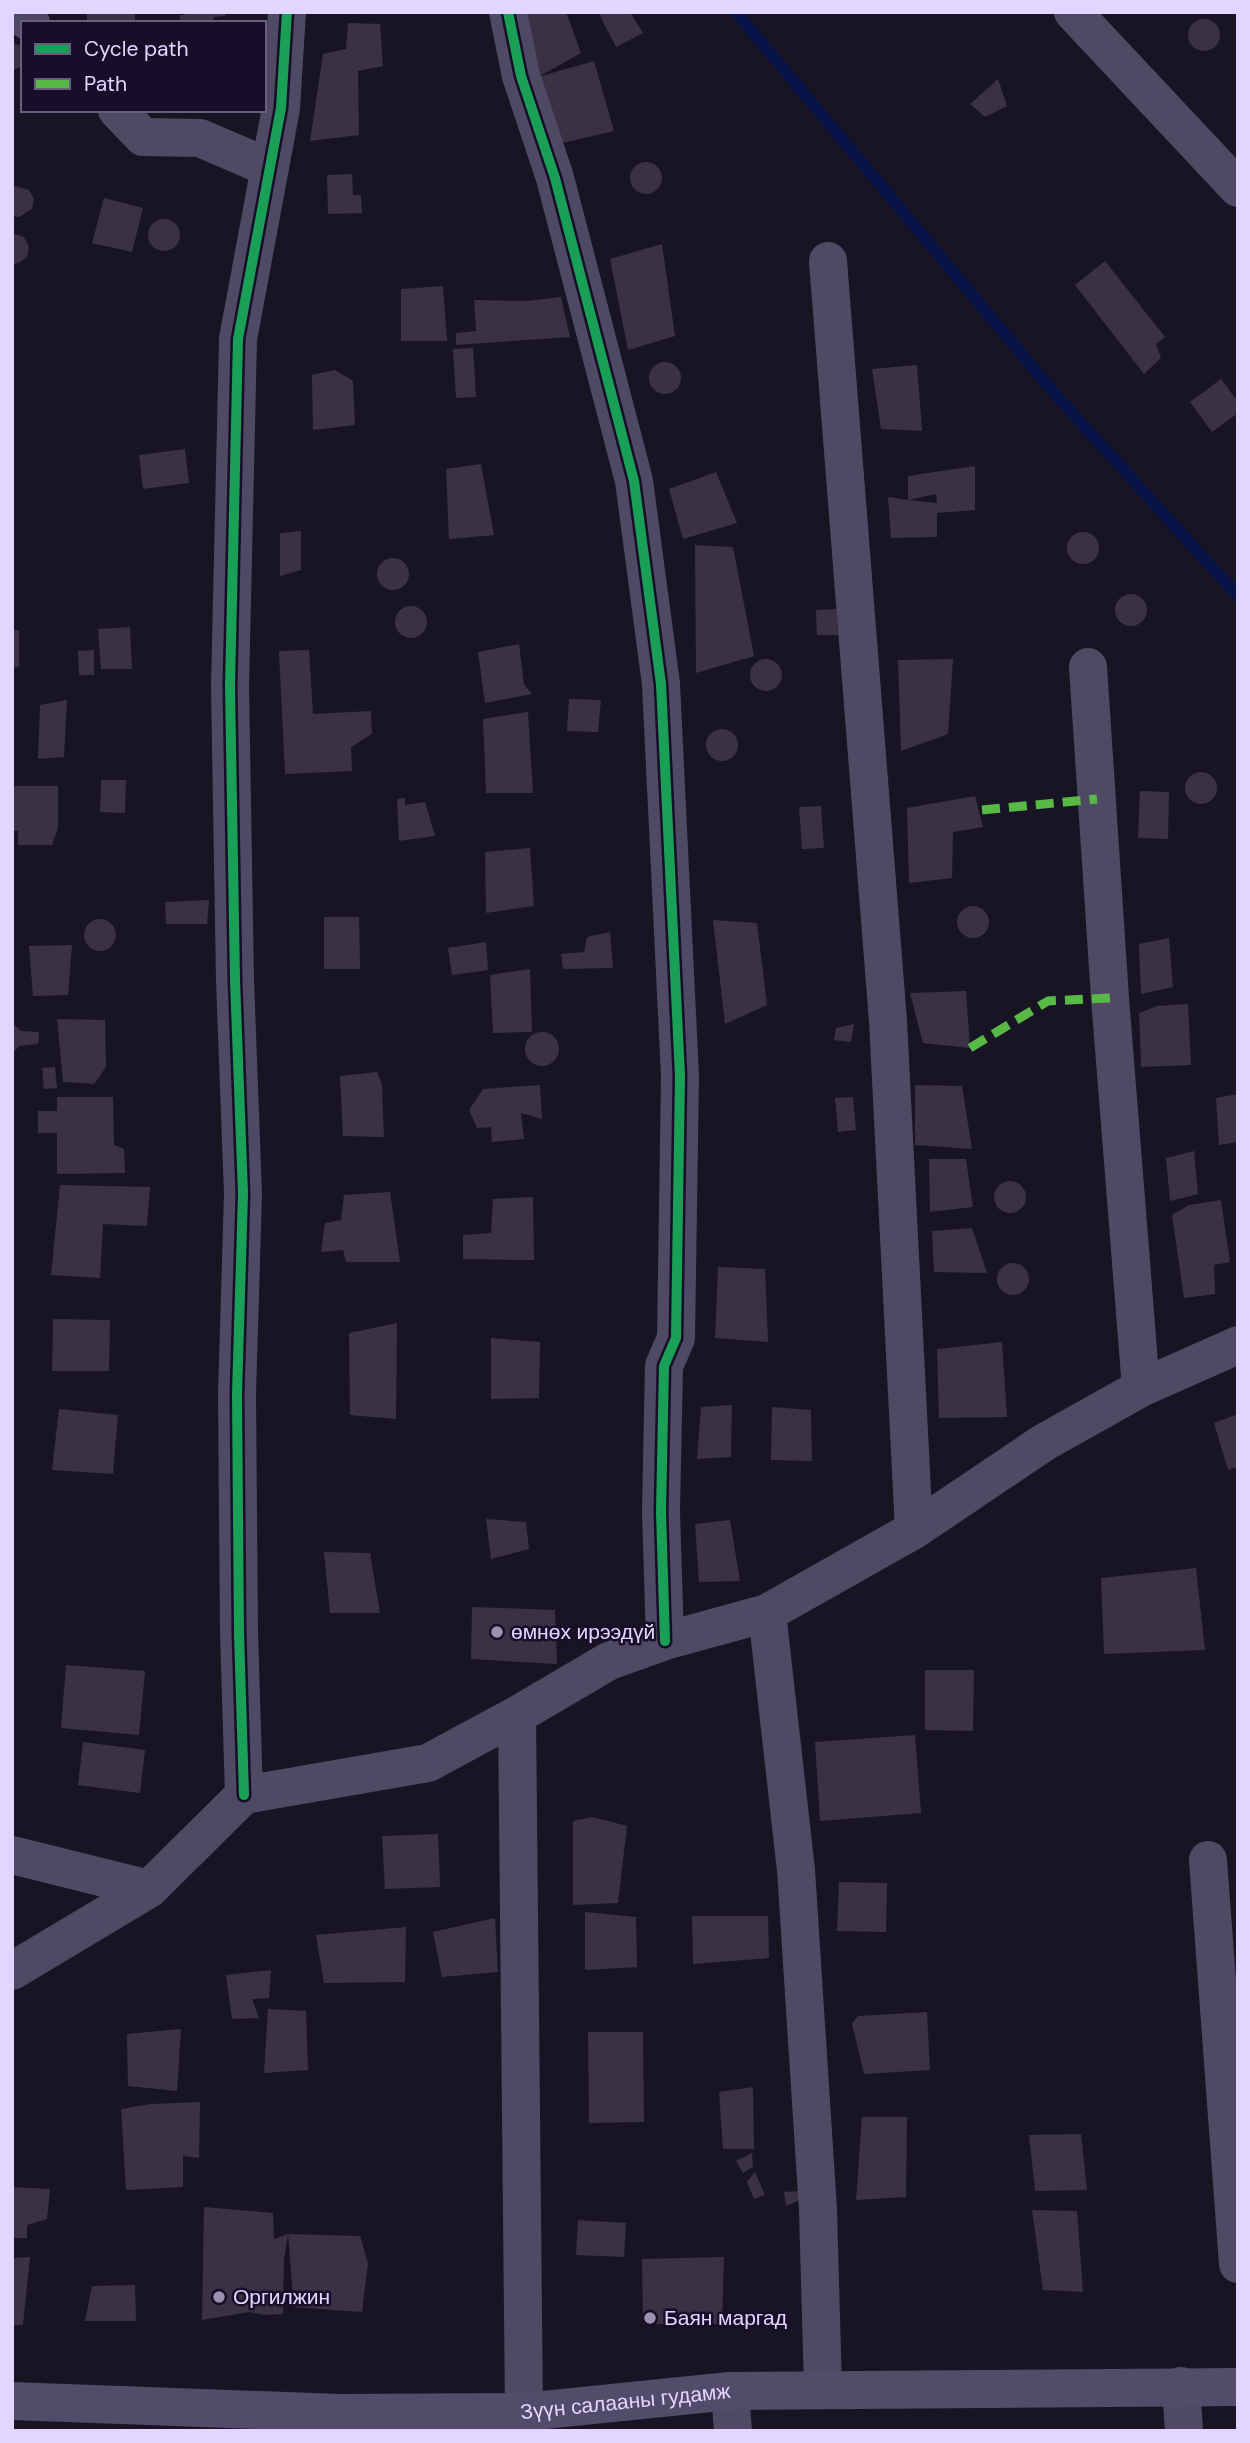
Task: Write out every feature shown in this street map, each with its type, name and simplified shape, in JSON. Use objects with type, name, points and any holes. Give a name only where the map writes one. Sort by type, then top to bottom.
[{"type":"main road","name":"Зүүн салааны гудамж","points":[[12,2401],[339,2422],[524,2412],[730,2390],[1238,2387]]},
{"type":"street","points":[[244,1796],[237,1407],[243,1194],[235,980],[230,686],[239,339],[281,108],[287,12]]},
{"type":"street","points":[[508,12],[521,76],[555,178],[634,481],[661,684],[680,1076],[676,1338],[664,1366],[662,1512],[665,1641]]},
{"type":"street","points":[[1073,12],[1238,188]]},
{"type":"street","points":[[119,112],[143,137],[200,138],[270,168]]},
{"type":"street","points":[[828,261],[888,1021],[914,1530]]},
{"type":"street","points":[[1088,667],[1110,998],[1141,1388]]},
{"type":"street","points":[[12,1971],[149,1889],[244,1796],[428,1763],[609,1661],[665,1641],[767,1613],[914,1530],[1043,1443],[1141,1388],[1238,1345]]},
{"type":"street","points":[[767,1613],[796,1870],[818,2210],[823,2389]]},
{"type":"street","points":[[517,1715],[524,2412]]},
{"type":"street","points":[[12,1856],[149,1889]]},
{"type":"street","points":[[1208,1860],[1238,2264]]},
{"type":"street","points":[[1181,2386],[1184,2431]]},
{"type":"street","points":[[730,2390],[733,2431]]},
{"type":"building","points":[[87,12],[135,12],[135,21],[87,21]]},
{"type":"building","points":[[185,12],[225,12],[225,16],[214,17],[213,21],[180,21],[180,15],[185,15]]},
{"type":"building","points":[[525,12],[566,12],[581,53],[538,77]]},
{"type":"building","points":[[598,12],[630,12],[643,33],[616,47]]},
{"type":"building","points":[[1204,19],[1215,24],[1220,35],[1215,46],[1204,51],[1193,46],[1188,35],[1193,24]]},
{"type":"building","points":[[348,23],[380,24],[383,66],[358,71],[359,135],[310,141],[323,54],[346,49]]},
{"type":"building","points":[[12,42],[21,46],[21,66],[12,71]]},
{"type":"building","points":[[594,61],[614,131],[558,144],[538,77]]},
{"type":"building","points":[[998,79],[1007,106],[985,117],[970,104]]},
{"type":"building","points":[[646,162],[657,167],[662,178],[657,189],[646,194],[635,189],[630,178],[635,167]]},
{"type":"building","points":[[352,174],[353,195],[361,195],[362,213],[328,214],[327,175]]},
{"type":"building","points":[[12,187],[29,190],[34,199],[32,209],[19,217],[12,216]]},
{"type":"building","points":[[104,198],[143,208],[132,252],[92,243]]},
{"type":"building","points":[[164,219],[175,224],[180,235],[175,246],[164,251],[153,246],[148,235],[153,224]]},
{"type":"building","points":[[12,233],[24,237],[29,247],[27,257],[14,264]]},
{"type":"building","points":[[662,244],[675,336],[628,350],[610,259]]},
{"type":"building","points":[[1105,261],[1165,337],[1156,344],[1161,358],[1144,374],[1075,285]]},
{"type":"building","points":[[443,286],[447,341],[401,341],[401,289]]},
{"type":"building","points":[[561,297],[570,337],[456,345],[456,333],[476,331],[474,300],[527,301]]},
{"type":"building","points":[[473,348],[476,397],[456,398],[453,349]]},
{"type":"building","points":[[665,362],[676,367],[681,378],[676,389],[665,394],[654,389],[649,378],[654,367]]},
{"type":"building","points":[[917,365],[922,431],[881,429],[872,369]]},
{"type":"building","points":[[335,370],[353,381],[355,425],[313,430],[312,375]]},
{"type":"building","points":[[1221,379],[1238,402],[1238,413],[1212,432],[1190,402]]},
{"type":"building","points":[[185,449],[189,483],[143,489],[139,455]]},
{"type":"building","points":[[481,464],[494,535],[449,539],[446,469]]},
{"type":"building","points":[[975,466],[975,510],[937,513],[937,537],[891,538],[888,497],[908,500],[908,476]],"holes":[[[936,494],[937,503],[908,500]]]},
{"type":"building","points":[[716,472],[737,523],[683,539],[669,489]]},
{"type":"building","points":[[301,531],[301,570],[280,576],[280,533]]},
{"type":"building","points":[[1083,532],[1094,537],[1099,548],[1094,559],[1083,564],[1072,559],[1067,548],[1072,537]]},
{"type":"building","points":[[695,545],[733,547],[754,656],[696,673]]},
{"type":"building","points":[[393,558],[404,563],[409,574],[404,585],[393,590],[382,585],[377,574],[382,563]]},
{"type":"building","points":[[1131,594],[1142,599],[1147,610],[1142,621],[1131,626],[1120,621],[1115,610],[1120,599]]},
{"type":"building","points":[[411,606],[422,611],[427,622],[422,633],[411,638],[400,633],[395,622],[400,611]]},
{"type":"building","points":[[837,609],[838,635],[817,635],[816,610]]},
{"type":"building","points":[[130,627],[132,669],[101,669],[98,629]]},
{"type":"building","points":[[12,630],[19,630],[19,667],[12,668]]},
{"type":"building","points":[[519,644],[524,685],[532,694],[485,703],[478,652]]},
{"type":"building","points":[[94,650],[94,675],[79,675],[78,651]]},
{"type":"building","points":[[309,650],[313,714],[371,711],[372,734],[351,747],[352,771],[285,774],[279,651]]},
{"type":"building","points":[[766,659],[777,664],[782,675],[777,686],[766,691],[755,686],[750,675],[755,664]]},
{"type":"building","points":[[953,659],[948,734],[901,751],[898,660]]},
{"type":"building","points":[[569,699],[601,700],[598,732],[567,731]]},
{"type":"building","points":[[67,700],[64,757],[38,759],[40,705]]},
{"type":"building","points":[[528,712],[533,793],[486,793],[483,719]]},
{"type":"building","points":[[722,729],[733,734],[738,745],[733,756],[722,761],[711,756],[706,745],[711,734]]},
{"type":"building","points":[[1201,772],[1212,777],[1217,788],[1212,799],[1201,804],[1190,799],[1185,788],[1190,777]]},
{"type":"building","points":[[101,780],[126,780],[125,813],[100,812]]},
{"type":"building","points":[[12,786],[58,786],[58,828],[52,845],[18,845],[18,831],[12,831]]},
{"type":"building","points":[[1140,791],[1169,792],[1168,839],[1138,838]]},
{"type":"building","points":[[975,796],[983,827],[953,832],[952,878],[909,883],[907,808]]},
{"type":"building","points":[[405,798],[405,805],[425,802],[435,836],[399,841],[397,799]]},
{"type":"building","points":[[821,806],[824,848],[802,849],[799,807]]},
{"type":"building","points":[[530,848],[534,906],[486,913],[485,852]]},
{"type":"building","points":[[209,900],[207,924],[166,924],[165,902]]},
{"type":"building","points":[[973,906],[984,911],[989,922],[984,933],[973,938],[962,933],[957,922],[962,911]]},
{"type":"building","points":[[324,917],[359,917],[360,969],[324,969]]},
{"type":"building","points":[[100,919],[111,924],[116,935],[111,946],[100,951],[89,946],[84,935],[89,924]]},
{"type":"building","points":[[713,920],[757,923],[767,1005],[725,1024]]},
{"type":"building","points":[[610,932],[613,968],[563,969],[561,954],[584,952],[587,937]]},
{"type":"building","points":[[1169,938],[1173,987],[1141,994],[1139,944]]},
{"type":"building","points":[[486,942],[488,970],[452,975],[448,948]]},
{"type":"building","points":[[72,945],[68,995],[33,996],[29,946]]},
{"type":"building","points":[[530,969],[532,1032],[493,1033],[490,975]]},
{"type":"building","points":[[966,991],[970,1048],[923,1043],[910,993]]},
{"type":"building","points":[[1188,1004],[1191,1065],[1141,1067],[1139,1013],[1157,1006]]},
{"type":"building","points":[[57,1019],[105,1020],[106,1067],[94,1084],[63,1082]]},
{"type":"building","points":[[12,1023],[21,1031],[39,1032],[38,1044],[20,1046],[12,1053]]},
{"type":"building","points":[[854,1024],[851,1042],[834,1040],[836,1028]]},
{"type":"building","points":[[542,1032],[554,1037],[559,1049],[554,1061],[542,1066],[530,1061],[525,1049],[530,1037]]},
{"type":"building","points":[[55,1067],[57,1088],[44,1089],[42,1068]]},
{"type":"building","points":[[377,1072],[382,1085],[384,1137],[343,1136],[340,1076]]},
{"type":"building","points":[[540,1085],[542,1119],[521,1113],[524,1139],[492,1142],[491,1127],[477,1128],[469,1110],[483,1089]]},
{"type":"building","points":[[915,1085],[962,1086],[972,1149],[915,1145]]},
{"type":"building","points":[[1238,1094],[1238,1142],[1219,1145],[1216,1098]]},
{"type":"building","points":[[57,1097],[113,1097],[114,1145],[124,1149],[125,1173],[57,1174],[57,1133],[38,1133],[38,1111],[57,1111]]},
{"type":"building","points":[[853,1097],[856,1130],[838,1132],[835,1098]]},
{"type":"building","points":[[1194,1151],[1198,1194],[1170,1201],[1166,1158]]},
{"type":"building","points":[[929,1159],[966,1159],[973,1207],[930,1212]]},
{"type":"building","points":[[1010,1181],[1021,1186],[1026,1197],[1021,1208],[1010,1213],[999,1208],[994,1197],[999,1186]]},
{"type":"building","points":[[60,1185],[150,1187],[147,1226],[103,1224],[100,1278],[51,1275]]},
{"type":"building","points":[[390,1192],[400,1262],[346,1262],[343,1250],[321,1252],[325,1223],[341,1220],[344,1195]]},
{"type":"building","points":[[533,1197],[534,1260],[463,1259],[463,1235],[491,1233],[493,1199]]},
{"type":"building","points":[[1221,1200],[1230,1262],[1214,1265],[1215,1294],[1184,1298],[1172,1215],[1189,1205]]},
{"type":"building","points":[[972,1228],[987,1273],[934,1272],[932,1231]]},
{"type":"building","points":[[1013,1263],[1024,1268],[1029,1279],[1024,1290],[1013,1295],[1002,1290],[997,1279],[1002,1268]]},
{"type":"building","points":[[718,1267],[765,1269],[768,1342],[715,1338]]},
{"type":"building","points":[[53,1319],[110,1320],[109,1371],[52,1371]]},
{"type":"building","points":[[397,1323],[396,1419],[350,1415],[349,1333]]},
{"type":"building","points":[[491,1338],[540,1342],[539,1398],[491,1399]]},
{"type":"building","points":[[1002,1342],[1007,1417],[939,1418],[937,1349]]},
{"type":"building","points":[[732,1405],[731,1457],[697,1459],[701,1407]]},
{"type":"building","points":[[772,1407],[811,1410],[812,1461],[771,1460]]},
{"type":"building","points":[[59,1409],[118,1415],[113,1474],[52,1470]]},
{"type":"building","points":[[1238,1414],[1238,1467],[1228,1470],[1214,1423]]},
{"type":"building","points":[[486,1519],[526,1522],[529,1549],[491,1559]]},
{"type":"building","points":[[730,1520],[740,1581],[699,1582],[695,1524]]},
{"type":"building","points":[[324,1552],[370,1553],[380,1613],[330,1613]]},
{"type":"building","points":[[1196,1568],[1205,1650],[1104,1654],[1101,1578]]},
{"type":"building","points":[[472,1607],[555,1610],[557,1664],[471,1659]]},
{"type":"building","points":[[66,1665],[145,1671],[139,1735],[61,1728]]},
{"type":"building","points":[[925,1670],[974,1670],[973,1731],[925,1730]]},
{"type":"building","points":[[915,1735],[921,1813],[820,1821],[815,1742]]},
{"type":"building","points":[[83,1742],[145,1750],[140,1793],[78,1785]]},
{"type":"building","points":[[592,1817],[627,1826],[618,1903],[573,1905],[573,1821]]},
{"type":"building","points":[[438,1834],[440,1887],[385,1889],[382,1836]]},
{"type":"building","points":[[839,1882],[887,1883],[886,1932],[837,1931]]},
{"type":"building","points":[[585,1912],[636,1917],[637,1967],[585,1970]]},
{"type":"building","points":[[692,1916],[768,1916],[769,1958],[693,1964]]},
{"type":"building","points":[[495,1918],[498,1972],[442,1977],[433,1932]]},
{"type":"building","points":[[406,1927],[405,1982],[324,1983],[316,1935]]},
{"type":"building","points":[[271,1970],[269,1998],[252,1999],[259,2018],[232,2019],[226,1975]]},
{"type":"building","points":[[268,2009],[306,2011],[308,2070],[264,2073]]},
{"type":"building","points":[[927,2012],[930,2070],[864,2074],[852,2024],[858,2016]]},
{"type":"building","points":[[181,2029],[177,2091],[128,2086],[127,2034]]},
{"type":"building","points":[[588,2032],[643,2032],[644,2122],[589,2123]]},
{"type":"building","points":[[753,2087],[754,2149],[723,2149],[719,2092]]},
{"type":"building","points":[[200,2102],[199,2158],[183,2156],[183,2187],[126,2190],[121,2109],[151,2104]]},
{"type":"building","points":[[862,2117],[907,2117],[906,2197],[856,2200]]},
{"type":"building","points":[[1081,2134],[1087,2190],[1035,2191],[1029,2135]]},
{"type":"building","points":[[752,2153],[753,2167],[743,2173],[736,2161]]},
{"type":"building","points":[[755,2172],[765,2195],[754,2199],[747,2182]]},
{"type":"building","points":[[12,2187],[50,2189],[47,2219],[27,2225],[27,2238],[12,2238]]},
{"type":"building","points":[[799,2191],[800,2200],[786,2206],[784,2192]]},
{"type":"building","points":[[204,2207],[273,2213],[274,2239],[288,2234],[284,2260],[283,2314],[249,2312],[202,2320]]},
{"type":"building","points":[[1032,2210],[1077,2211],[1083,2292],[1043,2290]]},
{"type":"building","points":[[578,2220],[626,2223],[624,2257],[576,2255]]},
{"type":"building","points":[[288,2234],[360,2236],[368,2263],[362,2312],[294,2307]]},
{"type":"building","points":[[30,2257],[23,2325],[12,2325],[12,2258]]},
{"type":"building","points":[[724,2257],[722,2324],[643,2324],[642,2259]]},
{"type":"building","points":[[135,2285],[136,2321],[85,2321],[92,2286]]},
{"type":"waterway","points":[[736,12],[1056,395],[1238,596]]},
{"type":"marked path","points":[[982,810],[1097,799]]},
{"type":"marked path","points":[[970,1048],[1048,1001],[1110,998]]},
{"type":"cycle path","points":[[244,1795],[239,1633],[237,1394],[243,1194],[235,980],[230,686],[238,339],[281,108],[287,12]]},
{"type":"cycle path","points":[[508,12],[521,76],[555,178],[634,481],[661,684],[680,1076],[676,1338],[664,1366],[661,1512],[665,1641]]},
{"type":"place","name":"өмнөх ирээдүй","points":[[497,1632]]},
{"type":"place","name":"Оргилжин","points":[[219,2297]]},
{"type":"place","name":"Баян маргад","points":[[650,2318]]}]
